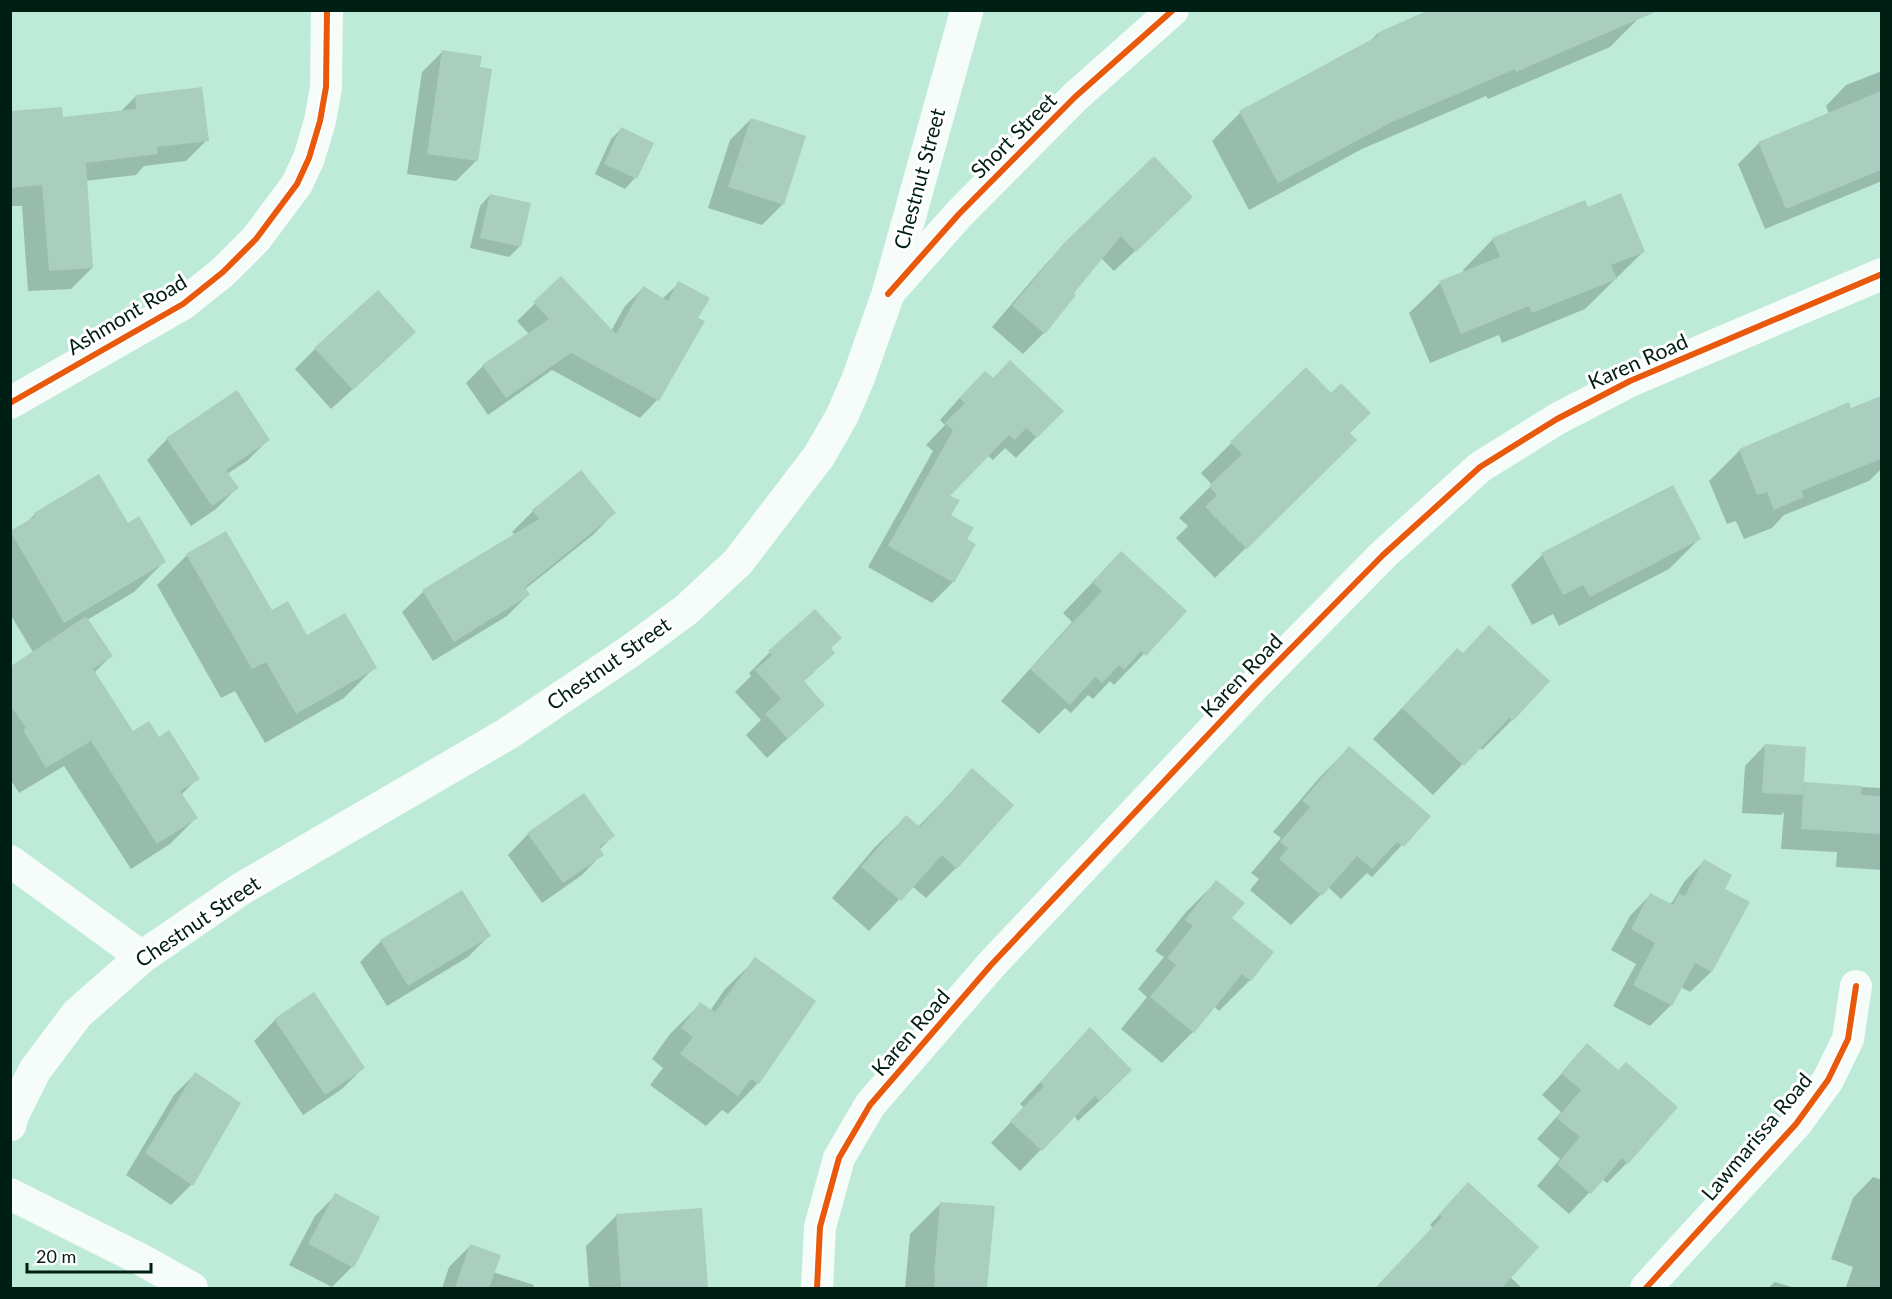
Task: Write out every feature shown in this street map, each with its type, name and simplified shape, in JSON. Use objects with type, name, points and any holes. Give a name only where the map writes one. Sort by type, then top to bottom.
[{"type":"main road","name":"Chestnut Street","points":[[10,1125],[34,1070],[77,1014],[142,957],[241,889],[507,734],[686,610],[738,562],[819,456],[842,416],[858,379],[888,294],[967,10]]},
{"type":"street","name":"Ashmont Road","points":[[10,404],[183,304],[223,272],[270,221],[297,184],[309,158],[320,121],[326,87],[327,10]]},
{"type":"street","name":"Short Street","points":[[888,294],[959,214],[1075,97],[1173,10]]},
{"type":"street","name":"Karen Road","points":[[817,1288],[820,1227],[839,1158],[870,1105],[999,957],[1255,685],[1383,555],[1480,467],[1557,419],[1630,381],[1881,274]]},
{"type":"street","points":[[10,861],[142,957]]},
{"type":"street","name":"Lawmarissa Road","points":[[1646,1288],[1796,1124],[1828,1080],[1848,1039],[1856,986]]},
{"type":"street","points":[[10,1194],[140,1259],[192,1288]]},
{"type":"building","points":[[1429,10],[1660,10],[1392,122],[1278,183],[1239,111],[1378,36],[1377,33]]},
{"type":"building","points":[[442,50],[482,56],[480,67],[492,69],[478,161],[427,154]]},
{"type":"building","points":[[202,87],[209,141],[157,147],[158,154],[86,163],[93,268],[49,271],[42,185],[10,188],[10,111],[62,107],[63,117],[136,109],[135,95]]},
{"type":"building","points":[[1881,91],[1881,170],[1786,209],[1758,142]]},
{"type":"building","points":[[751,118],[806,136],[784,205],[728,187]]},
{"type":"building","points":[[621,127],[654,143],[637,179],[604,164]]},
{"type":"building","points":[[1154,156],[1193,197],[1136,252],[1121,236],[1074,293],[1076,295],[1045,334],[1012,306],[1064,243]]},
{"type":"building","points":[[1621,193],[1645,252],[1611,265],[1617,279],[1532,313],[1529,306],[1461,334],[1439,281],[1500,257],[1492,238],[1585,200],[1588,207]]},
{"type":"building","points":[[490,194],[531,203],[521,247],[480,238]]},
{"type":"building","points":[[561,276],[616,334],[643,286],[668,301],[678,281],[710,298],[698,318],[705,321],[659,401],[571,353],[506,398],[482,365],[549,319],[533,302]]},
{"type":"building","points":[[378,290],[416,332],[353,390],[314,348]]},
{"type":"building","points":[[1010,360],[1064,411],[1037,438],[1026,428],[1015,440],[1009,435],[950,496],[960,500],[951,515],[974,528],[967,539],[976,544],[954,583],[888,546],[953,430],[945,423],[965,403],[959,398],[985,371],[993,378]]},
{"type":"building","points":[[1306,367],[1331,393],[1341,383],[1371,413],[1350,433],[1357,440],[1247,549],[1205,507],[1217,495],[1209,486],[1242,454],[1230,442]]},
{"type":"building","points":[[237,390],[270,440],[226,470],[239,488],[212,506],[166,438]]},
{"type":"building","points":[[1881,396],[1881,459],[1801,491],[1804,497],[1774,510],[1767,492],[1757,495],[1739,449],[1849,402],[1851,408]]},
{"type":"building","points":[[581,470],[616,513],[525,587],[530,595],[454,642],[422,590],[539,519],[532,510]]},
{"type":"building","points":[[99,474],[128,523],[139,516],[166,562],[64,623],[10,531],[36,516],[34,513]]},
{"type":"building","points":[[1673,485],[1701,539],[1590,597],[1583,585],[1563,595],[1541,553]]},
{"type":"building","points":[[226,531],[272,610],[288,601],[307,635],[345,613],[377,668],[296,714],[266,662],[252,669],[186,554]]},
{"type":"building","points":[[1121,551],[1187,611],[1146,656],[1141,651],[1124,670],[1119,665],[1102,683],[1095,677],[1070,705],[1030,669],[1102,591],[1092,582]]},
{"type":"building","points":[[815,609],[842,638],[831,648],[835,653],[804,681],[825,705],[788,739],[765,714],[781,699],[755,670],[772,655],[768,651]]},
{"type":"building","points":[[86,616],[113,656],[93,669],[133,731],[149,721],[159,737],[169,730],[200,779],[180,791],[198,818],[157,844],[91,741],[46,768],[23,730],[26,728],[10,705],[10,667]]},
{"type":"building","points":[[1489,625],[1550,681],[1513,721],[1510,717],[1464,766],[1402,708],[1457,648],[1463,653]]},
{"type":"building","points":[[1765,744],[1806,747],[1803,795],[1762,793]]},
{"type":"building","points":[[1349,746],[1431,816],[1404,847],[1397,842],[1372,869],[1357,856],[1322,896],[1279,859],[1288,848],[1280,842],[1310,807],[1302,801]]},
{"type":"building","points":[[972,768],[1014,805],[957,869],[942,855],[901,901],[861,867],[906,815],[920,827]]},
{"type":"building","points":[[1804,782],[1862,786],[1861,795],[1881,796],[1881,834],[1801,829]]},
{"type":"building","points":[[584,793],[615,836],[599,847],[604,855],[563,883],[527,833]]},
{"type":"building","points":[[1704,859],[1732,875],[1725,889],[1750,902],[1712,972],[1695,963],[1672,1006],[1633,985],[1655,943],[1631,929],[1650,893],[1673,905],[1679,893],[1685,896]]},
{"type":"building","points":[[1216,880],[1245,903],[1232,918],[1274,952],[1251,981],[1242,974],[1194,1033],[1150,997],[1176,965],[1167,958],[1193,926],[1185,920]]},
{"type":"building","points":[[462,890],[491,936],[408,986],[380,940]]},
{"type":"building","points":[[755,957],[816,1001],[759,1084],[751,1079],[738,1096],[680,1054],[693,1037],[681,1028],[700,1002],[715,1012]]},
{"type":"building","points":[[314,992],[365,1068],[325,1095],[274,1019]]},
{"type":"building","points":[[1090,1027],[1132,1070],[1100,1101],[1095,1096],[1042,1151],[1010,1121],[1044,1086],[1040,1082]]},
{"type":"building","points":[[1587,1043],[1618,1070],[1626,1062],[1678,1107],[1628,1164],[1622,1158],[1591,1194],[1557,1164],[1580,1137],[1557,1118],[1581,1090],[1561,1073]]},
{"type":"building","points":[[195,1072],[241,1103],[193,1186],[145,1153]]},
{"type":"building","points":[[1468,1182],[1539,1247],[1502,1288],[1375,1288],[1442,1217],[1439,1214]]},
{"type":"building","points":[[335,1193],[380,1217],[354,1268],[308,1244]]},
{"type":"building","points":[[940,1202],[995,1206],[987,1288],[934,1288]]},
{"type":"building","points":[[702,1208],[708,1288],[621,1288],[616,1214]]},
{"type":"building","points":[[470,1244],[501,1255],[489,1288],[455,1288]]},
{"type":"cycle path","points":[[10,403],[183,304],[223,272],[256,239],[297,184],[309,158],[320,121],[326,87],[327,10]]},
{"type":"cycle path","points":[[888,294],[959,214],[1075,97],[1173,10]]},
{"type":"cycle path","points":[[817,1288],[820,1227],[839,1158],[870,1105],[991,965],[1255,685],[1383,555],[1480,467],[1557,419],[1630,381],[1882,274]]},
{"type":"cycle path","points":[[1646,1288],[1796,1124],[1828,1080],[1848,1039],[1856,986]]}]
